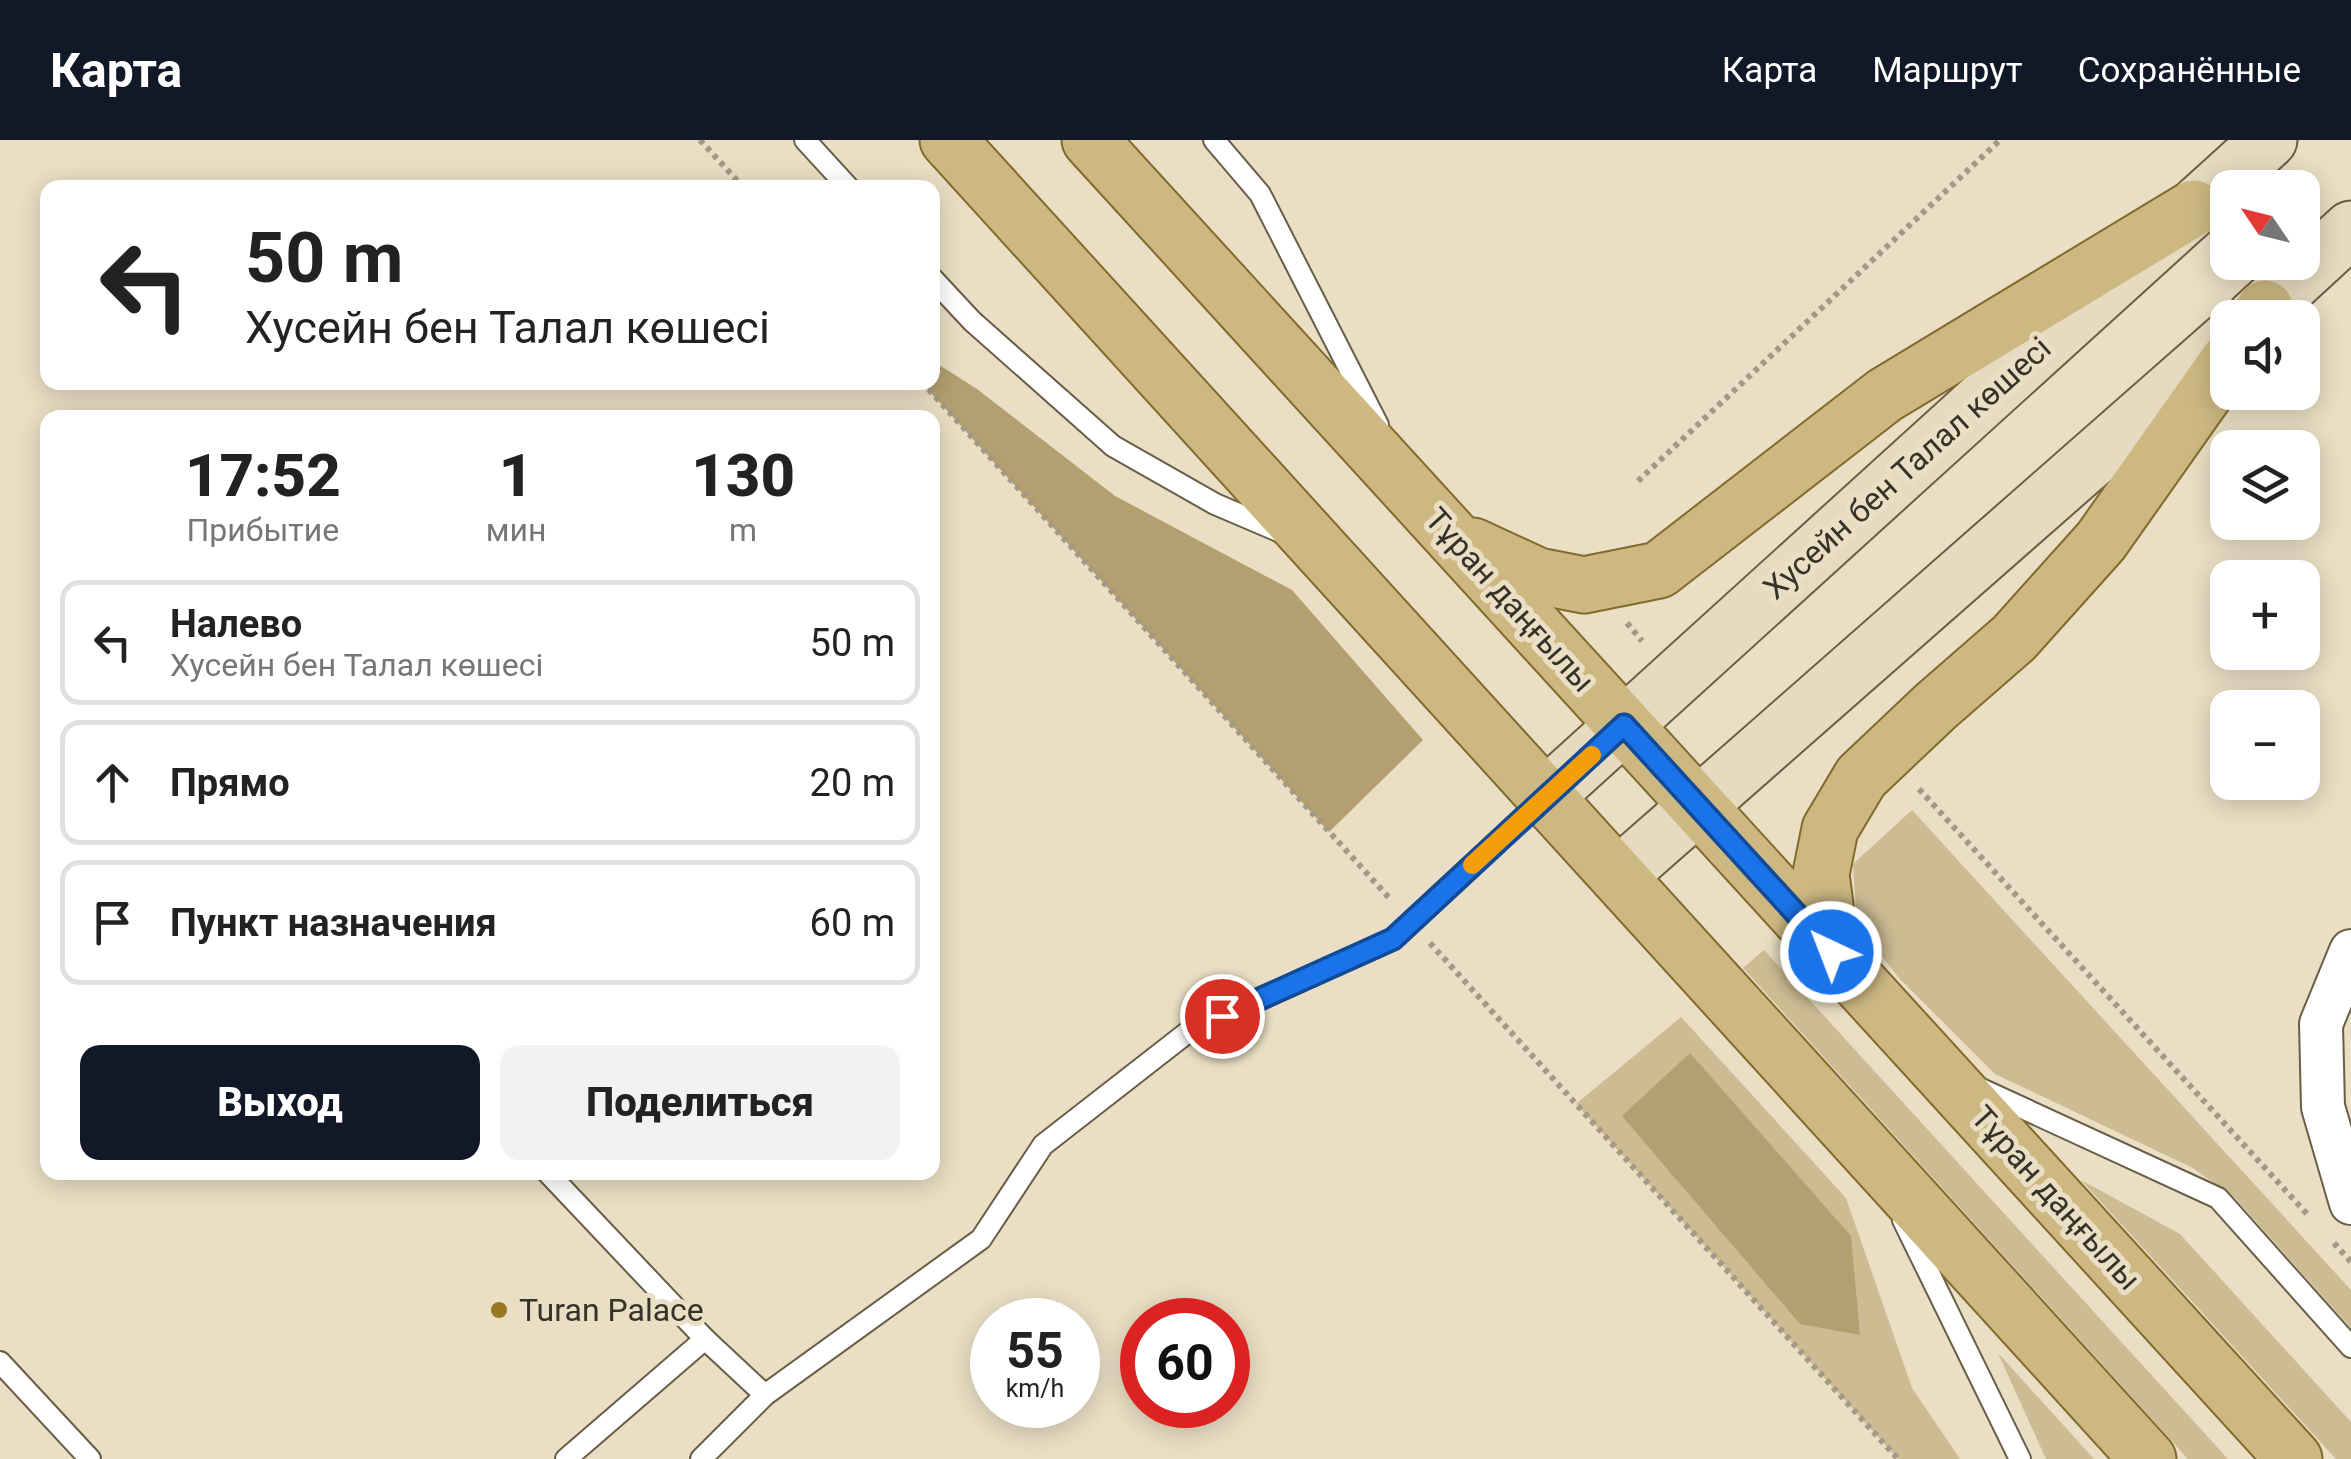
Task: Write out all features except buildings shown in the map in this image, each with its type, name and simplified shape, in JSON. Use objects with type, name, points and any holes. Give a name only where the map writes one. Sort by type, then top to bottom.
[{"type":"main road","points":[[948,140],[2148,1459]]},
{"type":"main road","name":"Тұран даңғылы","points":[[1090,140],[2294,1459]]},
{"type":"main road","points":[[1433,516],[1538,576],[1584,585],[1659,570],[1885,395],[2194,208]]},
{"type":"main road","points":[[1831,952],[1822,874],[1830,829],[1860,777],[2014,638],[2101,541],[2210,387]]},
{"type":"street","name":"Хусейн бен Талал көшесі","points":[[1546,797],[2268,140]]},
{"type":"street","points":[[2274,300],[2351,229]]},
{"type":"street","points":[[1618,876],[2210,357]]},
{"type":"street","points":[[2338,1218],[2323,1107],[2321,1024],[2351,951]]},
{"type":"lane","points":[[805,140],[841,180]]},
{"type":"lane","points":[[1214,140],[1260,194],[1433,516]]},
{"type":"lane","points":[[940,287],[972,321],[1113,446],[1215,504],[1321,550]]},
{"type":"lane","points":[[701,1459],[765,1395],[981,1239],[1042,1144],[1188,1032],[1393,939],[1546,797]]},
{"type":"lane","points":[[1938,1069],[2218,1198],[2351,1347]]},
{"type":"lane","points":[[1872,1156],[2020,1459]]},
{"type":"lane","points":[[556,1180],[705,1339],[765,1395]]},
{"type":"lane","points":[[566,1459],[705,1339]]},
{"type":"lane","points":[[0,1362],[90,1459]]},
{"type":"path","points":[[700,140],[737,180]]},
{"type":"path","points":[[1638,481],[2000,140]]},
{"type":"path","points":[[1622,617],[1642,641]]},
{"type":"path","points":[[1913,782],[2311,1218]]},
{"type":"path","points":[[2338,1218],[2351,1262]]},
{"type":"shaded area","points":[[940,365],[977,389],[1115,496],[1292,590],[1423,740],[1329,832],[928,390],[940,390]]},
{"type":"shaded area","points":[[1912,810],[2351,1290],[2351,1328],[2235,1198],[2193,1168],[1995,1074],[1900,979],[1857,925],[1853,864]]},
{"type":"shaded area","points":[[1764,950],[2228,1459],[2188,1459],[1743,968]]},
{"type":"shaded area","points":[[1681,1017],[1846,1198],[1912,1388],[1960,1459],[1898,1459],[1576,1104]]},
{"type":"shaded area","points":[[1690,1053],[1851,1236],[1860,1335],[1800,1324],[1622,1116]]},
{"type":"shaded area","points":[[2081,1180],[2180,1234],[2351,1422],[2351,1459],[2336,1459]]},
{"type":"shaded area","points":[[1998,1353],[2094,1459],[2046,1459]]},
{"type":"slow traffic","points":[[1472,865],[1592,755]]},
{"type":"place","name":"Turan Palace","points":[[499,1310]]},
{"type":"route","points":[[1222,1016],[1393,939],[1624,725],[1831,952]]}]
